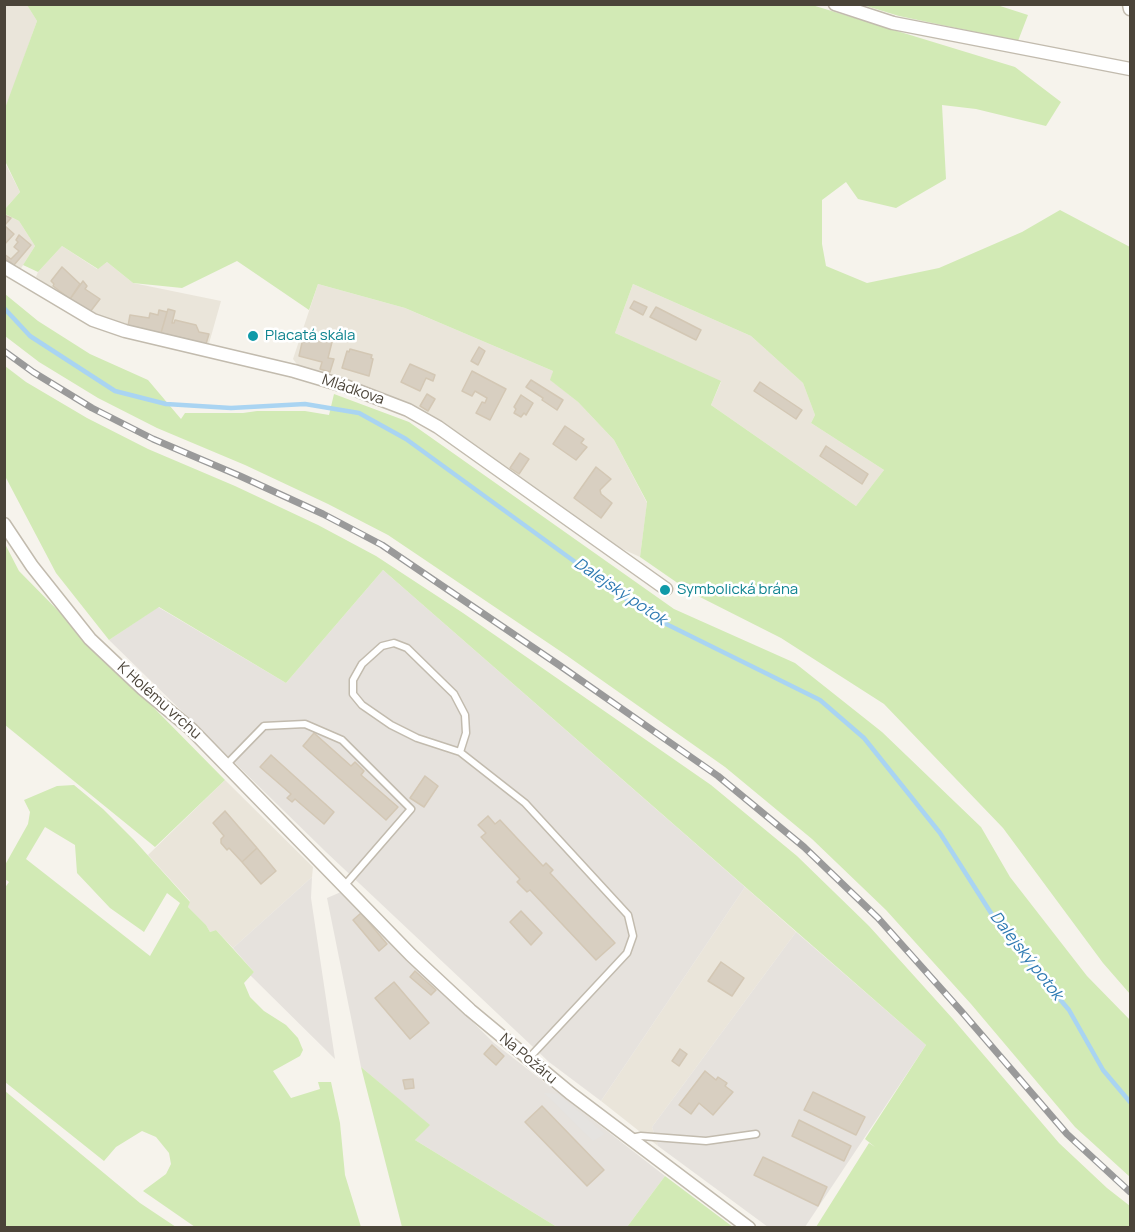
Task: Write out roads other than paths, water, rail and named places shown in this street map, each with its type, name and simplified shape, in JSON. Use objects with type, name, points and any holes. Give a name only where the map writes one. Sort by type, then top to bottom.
[{"type":"street","points":[[835,4],[904,26],[1131,69]]},
{"type":"street","name":"Mládkova","points":[[4,267],[93,320],[294,371],[348,387],[408,410],[438,427],[666,589]]},
{"type":"street","name":"K Holému vrchu","points":[[4,524],[32,566],[90,639],[143,689],[191,729],[326,868]]},
{"type":"street","name":"Na Požáru","points":[[326,868],[411,955],[470,1010],[528,1059],[749,1227]]},
{"type":"lane","points":[[460,752],[466,733],[465,715],[454,694],[407,648],[394,643],[382,646],[362,664],[353,680],[353,694],[362,705],[391,725],[417,738],[460,752],[525,803],[628,915],[633,936],[627,953],[528,1059]]},
{"type":"lane","points":[[226,765],[264,726],[305,724],[342,740],[411,808],[345,885]]},
{"type":"lane","points":[[630,1138],[641,1136],[706,1141],[756,1134]]},
{"type":"waterway","name":"Dalejský potok","points":[[4,308],[30,336],[115,391],[166,404],[231,408],[305,404],[359,413],[406,439],[648,615],[820,700],[864,738],[940,833],[1005,935],[1069,1010],[1103,1070],[1130,1102]]},
{"type":"railway","points":[[4,351],[33,372],[92,408],[153,439],[323,514],[382,545],[718,776],[804,847],[878,918],[1067,1134],[1130,1192]]},
{"type":"place","name":"Placatá skála","points":[[253,336]]},
{"type":"place","name":"Symbolická brána","points":[[665,590]]}]
